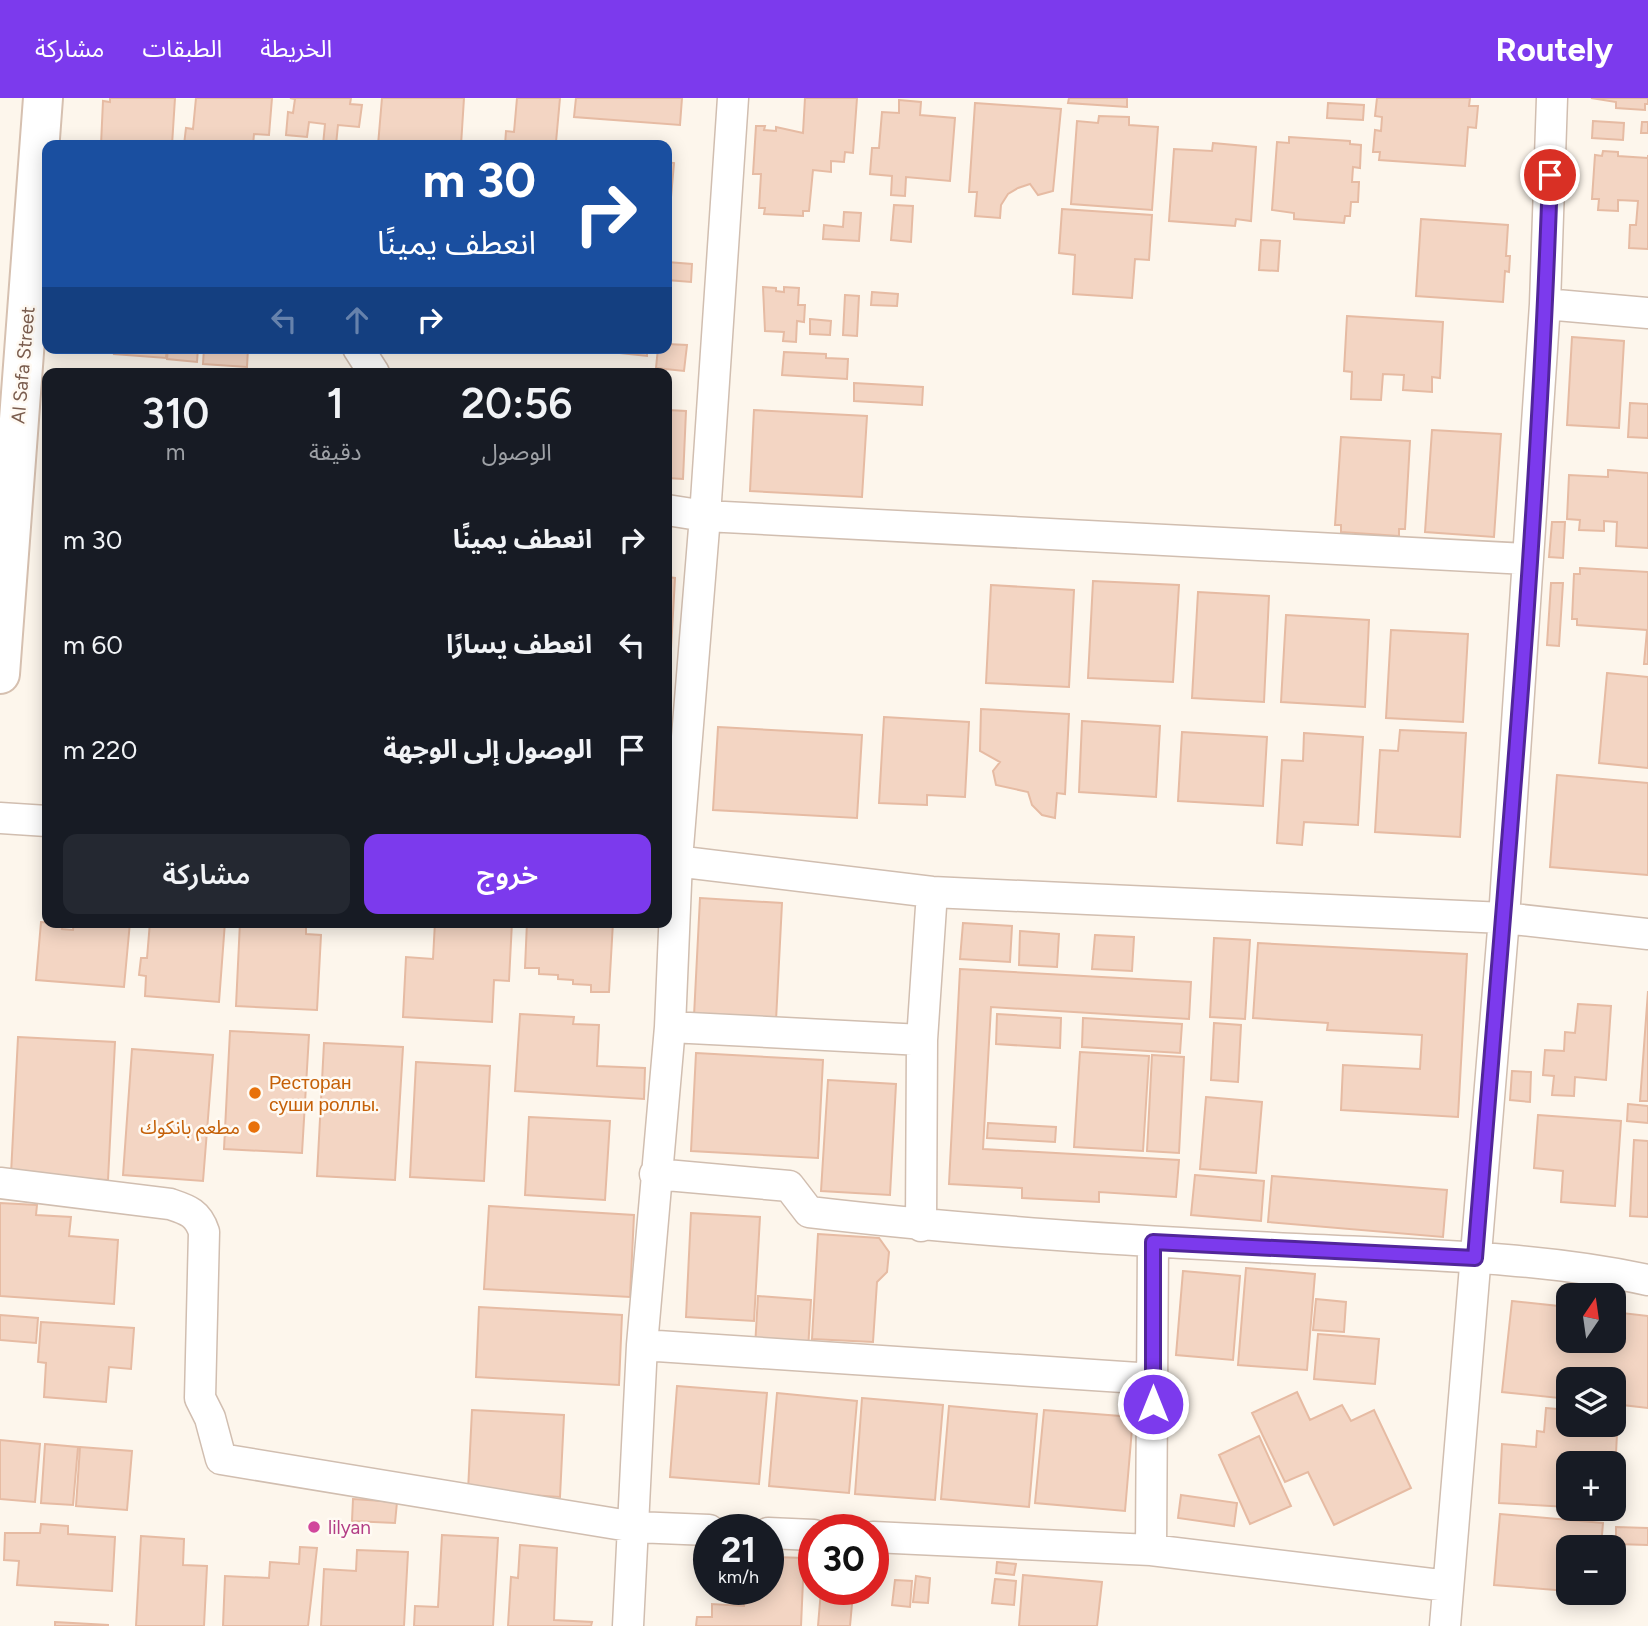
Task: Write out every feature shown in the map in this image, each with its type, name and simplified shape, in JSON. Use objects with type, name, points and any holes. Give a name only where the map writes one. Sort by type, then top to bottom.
[{"type":"street","name":"Al Safa Street","points":[[43,98],[43,140]]},
{"type":"street","points":[[733,98],[705,516],[672,860],[933,891],[1504,918],[1648,934]]},
{"type":"street","points":[[1445,1626],[1504,918],[1545,304],[1552,98]]},
{"type":"street","name":"Al Safa Street","points":[[0,674],[8,458],[42,214]]},
{"type":"street","points":[[1545,304],[1648,313]]},
{"type":"street","points":[[672,511],[705,516],[1528,559]]},
{"type":"street","points":[[0,818],[42,821]]},
{"type":"street","points":[[921,1226],[922,1040],[933,891]]},
{"type":"street","points":[[628,1626],[642,1345],[670,1027],[671,928]]},
{"type":"street","points":[[670,1027],[922,1040]]},
{"type":"street","points":[[655,1174],[789,1186],[809,1212],[921,1226],[1153,1242],[1535,1262],[1648,1280]]},
{"type":"street","points":[[0,1183],[170,1204],[192,1211],[200,1219],[204,1232],[200,1398],[211,1418],[221,1459],[635,1527],[693,1529]]},
{"type":"street","points":[[1151,1550],[1153,1242]]},
{"type":"street","points":[[642,1345],[1153,1379]]},
{"type":"street","points":[[889,1538],[1151,1550],[1448,1586]]},
{"type":"building","points":[[110,98],[175,98],[172,140],[101,140],[103,101],[110,102]]},
{"type":"building","points":[[196,98],[272,98],[269,135],[254,134],[253,140],[185,140],[186,128],[193,129]]},
{"type":"building","points":[[290,98],[351,98],[350,104],[362,105],[359,127],[338,125],[336,140],[323,140],[325,124],[309,122],[307,137],[286,135],[288,112],[293,113],[295,99]]},
{"type":"building","points":[[382,98],[464,98],[461,140],[378,140]]},
{"type":"building","points":[[517,98],[560,98],[556,140],[505,140],[506,131],[514,132]]},
{"type":"building","points":[[576,98],[682,98],[680,125],[574,117]]},
{"type":"building","points":[[805,98],[857,98],[853,153],[845,152],[844,162],[831,161],[831,172],[813,170],[809,211],[803,211],[803,216],[764,214],[765,208],[759,208],[761,174],[753,174],[756,126],[765,126],[764,130],[776,131],[776,127],[803,133]]},
{"type":"building","points":[[1069,98],[1127,98],[1127,107],[1068,103]]},
{"type":"building","points":[[1377,98],[1470,98],[1469,106],[1478,106],[1476,128],[1468,127],[1465,166],[1379,160],[1380,152],[1373,152],[1375,130],[1381,131],[1382,117],[1375,116]]},
{"type":"building","points":[[1591,98],[1648,98],[1648,104],[1645,104],[1645,110],[1616,108],[1616,102]]},
{"type":"building","points":[[899,100],[921,102],[920,115],[955,118],[950,181],[906,177],[905,196],[891,195],[892,176],[870,174],[872,148],[879,148],[882,112],[899,113]]},
{"type":"building","points":[[975,103],[1061,109],[1053,191],[1038,195],[1030,184],[1018,188],[1008,194],[1001,205],[1000,218],[975,216],[977,192],[969,192]]},
{"type":"building","points":[[1328,103],[1364,105],[1363,120],[1327,118]]},
{"type":"building","points":[[1099,116],[1129,117],[1129,125],[1158,127],[1152,210],[1071,204],[1077,121],[1098,123]]},
{"type":"building","points":[[1593,121],[1624,123],[1623,140],[1592,138]]},
{"type":"building","points":[[1642,122],[1648,122],[1648,133],[1641,133]]},
{"type":"building","points":[[1289,137],[1350,141],[1350,144],[1361,145],[1360,168],[1353,167],[1352,182],[1359,182],[1358,202],[1351,202],[1350,216],[1345,216],[1344,223],[1294,219],[1294,213],[1272,210],[1277,142],[1289,143]]},
{"type":"building","points":[[1213,143],[1256,147],[1251,221],[1236,219],[1235,226],[1169,221],[1174,149],[1212,151]]},
{"type":"building","points":[[1603,151],[1618,152],[1618,156],[1648,158],[1648,249],[1629,248],[1630,225],[1636,225],[1638,201],[1618,200],[1618,211],[1598,210],[1599,199],[1592,199],[1595,155],[1602,156]]},
{"type":"building","points":[[894,205],[913,206],[911,242],[891,240]]},
{"type":"building","points":[[1062,209],[1152,215],[1149,260],[1135,259],[1132,298],[1073,294],[1075,255],[1059,253]]},
{"type":"building","points":[[844,212],[861,213],[859,241],[823,239],[824,225],[843,227]]},
{"type":"building","points":[[1421,219],[1508,225],[1506,256],[1510,256],[1509,272],[1505,271],[1503,302],[1416,296]]},
{"type":"building","points":[[1261,240],[1280,241],[1278,271],[1259,270]]},
{"type":"building","points":[[672,262],[692,264],[691,282],[672,280]]},
{"type":"building","points":[[763,287],[784,292],[784,287],[799,288],[798,305],[805,305],[804,322],[797,321],[796,342],[783,341],[784,332],[765,331]]},
{"type":"building","points":[[872,292],[898,294],[897,306],[871,305]]},
{"type":"building","points":[[845,295],[859,296],[857,336],[843,335]]},
{"type":"building","points":[[1347,316],[1443,322],[1440,378],[1432,377],[1432,392],[1403,390],[1404,375],[1383,374],[1381,400],[1351,399],[1352,372],[1344,371]]},
{"type":"building","points":[[810,319],[831,321],[830,335],[810,334]]},
{"type":"building","points":[[1572,337],[1624,341],[1619,428],[1567,425]]},
{"type":"building","points":[[672,344],[687,345],[684,371],[656,368],[657,354],[672,354]]},
{"type":"building","points":[[784,352],[826,354],[826,358],[848,359],[847,379],[782,375]]},
{"type":"building","points":[[114,354],[166,354],[166,358]]},
{"type":"building","points":[[167,354],[198,354],[197,362],[167,359]]},
{"type":"building","points":[[204,354],[248,354],[247,367],[203,364]]},
{"type":"building","points":[[854,383],[923,387],[922,405],[854,401]]},
{"type":"building","points":[[1630,403],[1648,404],[1648,438],[1628,437]]},
{"type":"building","points":[[672,410],[686,411],[683,479],[672,478]]},
{"type":"building","points":[[754,410],[867,416],[862,497],[750,491]]},
{"type":"building","points":[[1432,430],[1501,434],[1494,537],[1425,532]]},
{"type":"building","points":[[1341,437],[1410,441],[1405,529],[1399,529],[1399,536],[1341,532],[1341,525],[1335,525]]},
{"type":"building","points":[[1608,470],[1648,473],[1648,548],[1616,546],[1617,522],[1604,521],[1604,531],[1579,530],[1580,520],[1567,519],[1569,475],[1608,477]]},
{"type":"building","points":[[1552,522],[1565,522],[1563,558],[1549,557]]},
{"type":"building","points":[[1580,568],[1648,572],[1648,664],[1644,664],[1647,630],[1577,625],[1577,619],[1572,619],[1574,574],[1580,574]]},
{"type":"building","points":[[672,578],[675,578],[672,631]]},
{"type":"building","points":[[1093,581],[1179,585],[1173,682],[1088,678]]},
{"type":"building","points":[[1551,583],[1563,583],[1559,646],[1547,645]]},
{"type":"building","points":[[991,585],[1074,590],[1069,687],[986,683]]},
{"type":"building","points":[[1198,592],[1269,596],[1264,702],[1192,698]]},
{"type":"building","points":[[1286,615],[1369,620],[1365,707],[1281,702]]},
{"type":"building","points":[[1391,630],[1468,634],[1463,722],[1386,718]]},
{"type":"building","points":[[1607,673],[1648,677],[1648,768],[1599,763]]},
{"type":"building","points":[[981,709],[1069,714],[1065,794],[1057,793],[1055,818],[1042,815],[1032,805],[1028,792],[996,785],[993,771],[1000,762],[980,751]]},
{"type":"building","points":[[884,717],[969,722],[965,797],[927,795],[927,805],[879,803]]},
{"type":"building","points":[[1082,721],[1160,726],[1156,797],[1079,792]]},
{"type":"building","points":[[718,727],[862,735],[857,818],[713,810]]},
{"type":"building","points":[[1400,730],[1466,733],[1460,837],[1375,832],[1380,750],[1398,751]]},
{"type":"building","points":[[1182,732],[1267,737],[1263,806],[1178,801]]},
{"type":"building","points":[[1304,733],[1363,737],[1358,825],[1304,822],[1302,845],[1277,843],[1282,760],[1303,761]]},
{"type":"building","points":[[1557,775],[1648,783],[1648,875],[1550,867]]},
{"type":"building","points":[[700,898],[782,903],[776,1021],[694,1016]]},
{"type":"building","points":[[41,922],[42,928],[129,928],[124,987],[36,980]]},
{"type":"building","points":[[963,923],[1012,926],[1010,962],[960,959]]},
{"type":"building","points":[[150,928],[225,928],[219,1002],[145,996],[146,976],[139,975],[141,958],[147,958]]},
{"type":"building","points":[[240,928],[306,928],[306,934],[321,935],[317,1010],[236,1006]]},
{"type":"building","points":[[435,928],[512,928],[509,981],[494,980],[492,1022],[403,1017],[406,957],[433,959]]},
{"type":"building","points":[[527,928],[613,928],[609,992],[591,992],[591,985],[573,984],[573,980],[558,979],[558,975],[539,974],[539,968],[525,968]]},
{"type":"building","points":[[1020,931],[1059,934],[1057,967],[1019,965]]},
{"type":"building","points":[[1095,935],[1134,937],[1132,971],[1092,969]]},
{"type":"building","points":[[1214,938],[1250,940],[1245,1019],[1210,1017]]},
{"type":"building","points":[[1258,943],[1467,954],[1458,1117],[1341,1110],[1343,1065],[1420,1069],[1422,1035],[1327,1030],[1328,1023],[1253,1018]]},
{"type":"building","points":[[960,969],[1191,982],[1189,1019],[991,1007],[983,1149],[1179,1160],[1176,1197],[1099,1192],[1099,1202],[1022,1198],[1022,1188],[949,1184]]},
{"type":"building","points":[[1648,991],[1648,1101],[1640,1101]]},
{"type":"building","points":[[1578,1004],[1611,1006],[1606,1080],[1575,1077],[1574,1096],[1552,1095],[1554,1076],[1543,1075],[1545,1050],[1564,1051],[1565,1032],[1575,1033]]},
{"type":"building","points":[[520,1014],[574,1017],[573,1024],[599,1025],[597,1066],[645,1068],[644,1099],[515,1091]]},
{"type":"building","points":[[997,1014],[1061,1018],[1060,1048],[996,1044]]},
{"type":"building","points":[[1083,1018],[1182,1024],[1180,1053],[1082,1047]]},
{"type":"building","points":[[1214,1023],[1241,1025],[1238,1082],[1211,1080]]},
{"type":"building","points":[[230,1031],[309,1035],[302,1153],[224,1149]]},
{"type":"building","points":[[18,1037],[115,1042],[108,1180],[11,1174]]},
{"type":"building","points":[[324,1043],[403,1047],[395,1180],[317,1176]]},
{"type":"building","points":[[132,1049],[213,1055],[203,1181],[123,1175]]},
{"type":"building","points":[[1080,1052],[1149,1056],[1143,1151],[1074,1147]]},
{"type":"building","points":[[696,1053],[823,1060],[818,1158],[691,1151]]},
{"type":"building","points":[[1152,1055],[1184,1057],[1179,1153],[1147,1151]]},
{"type":"building","points":[[416,1062],[490,1066],[484,1181],[410,1177]]},
{"type":"building","points":[[1512,1071],[1531,1072],[1530,1102],[1510,1100]]},
{"type":"building","points":[[828,1080],[896,1084],[890,1195],[821,1191]]},
{"type":"building","points":[[1206,1097],[1262,1102],[1256,1173],[1200,1169]]},
{"type":"building","points":[[1628,1104],[1648,1106],[1648,1123],[1627,1121]]},
{"type":"building","points":[[1538,1115],[1621,1121],[1615,1206],[1561,1202],[1563,1171],[1534,1168]]},
{"type":"building","points":[[529,1117],[610,1121],[605,1200],[525,1195]]},
{"type":"building","points":[[988,1123],[1056,1127],[1055,1142],[987,1138]]},
{"type":"building","points":[[1634,1140],[1648,1141],[1648,1217],[1630,1216]]},
{"type":"building","points":[[1195,1175],[1264,1181],[1261,1221],[1191,1215]]},
{"type":"building","points":[[1272,1176],[1447,1190],[1443,1237],[1268,1222]]},
{"type":"building","points":[[0,1203],[37,1205],[36,1215],[71,1217],[69,1236],[118,1240],[114,1304],[0,1296]]},
{"type":"building","points":[[489,1206],[634,1215],[630,1297],[484,1289]]},
{"type":"building","points":[[691,1213],[760,1217],[754,1321],[686,1317]]},
{"type":"building","points":[[818,1234],[879,1238],[889,1252],[887,1272],[877,1282],[873,1342],[812,1339]]},
{"type":"building","points":[[1246,1268],[1315,1274],[1307,1370],[1238,1365]]},
{"type":"building","points":[[1183,1271],[1240,1276],[1233,1360],[1176,1355]]},
{"type":"building","points":[[758,1296],[811,1300],[808,1350],[755,1347]]},
{"type":"building","points":[[1316,1299],[1346,1302],[1344,1332],[1313,1330]]},
{"type":"building","points":[[1512,1301],[1556,1306],[1556,1353],[1626,1353],[1626,1313],[1648,1316],[1648,1408],[1626,1405],[1626,1367],[1556,1367],[1556,1398],[1502,1392]]},
{"type":"building","points":[[479,1307],[622,1315],[619,1385],[476,1377]]},
{"type":"building","points":[[0,1315],[38,1318],[36,1343],[0,1340]]},
{"type":"building","points":[[41,1322],[134,1328],[131,1369],[109,1367],[106,1402],[44,1397],[46,1363],[38,1362]]},
{"type":"building","points":[[1318,1334],[1379,1339],[1375,1384],[1314,1379]]},
{"type":"building","points":[[677,1386],[767,1393],[759,1484],[670,1477]]},
{"type":"building","points":[[1297,1392],[1310,1420],[1342,1405],[1351,1421],[1374,1410],[1411,1488],[1334,1525],[1308,1472],[1285,1482],[1252,1413]]},
{"type":"building","points":[[777,1393],[857,1401],[849,1493],[769,1486]]},
{"type":"building","points":[[862,1398],[943,1405],[935,1500],[855,1494]]},
{"type":"building","points":[[949,1406],[1037,1414],[1029,1507],[941,1499]]},
{"type":"building","points":[[1546,1408],[1556,1409],[1556,1437],[1617,1437],[1616,1451],[1556,1451],[1556,1506],[1499,1503],[1502,1444],[1536,1447],[1537,1431],[1544,1432]]},
{"type":"building","points":[[472,1410],[564,1415],[560,1497],[468,1491]]},
{"type":"building","points":[[1044,1410],[1133,1417],[1125,1511],[1035,1503]]},
{"type":"building","points":[[1259,1436],[1291,1506],[1250,1524],[1219,1455]]},
{"type":"building","points":[[0,1440],[40,1444],[35,1502],[0,1499]]},
{"type":"building","points":[[45,1444],[78,1447],[73,1505],[41,1503]]},
{"type":"building","points":[[80,1447],[132,1451],[127,1510],[76,1506]]},
{"type":"building","points":[[1181,1495],[1237,1503],[1234,1526],[1178,1518]]},
{"type":"building","points":[[353,1499],[397,1502],[395,1523],[352,1521]]},
{"type":"building","points":[[1500,1514],[1603,1523],[1602,1535],[1556,1535],[1556,1590],[1494,1585]]},
{"type":"building","points":[[41,1524],[68,1526],[68,1534],[115,1537],[112,1591],[17,1585],[19,1561],[4,1560],[5,1533],[40,1533]]},
{"type":"building","points":[[1616,1527],[1648,1528],[1648,1545],[1626,1544],[1626,1535],[1616,1535]]},
{"type":"building","points":[[442,1535],[498,1538],[493,1626],[414,1626],[415,1606],[438,1607]]},
{"type":"building","points":[[141,1536],[184,1539],[183,1565],[207,1566],[204,1626],[136,1626]]},
{"type":"building","points":[[520,1545],[557,1548],[554,1620],[592,1622],[591,1626],[508,1626],[511,1577],[518,1578]]},
{"type":"building","points":[[300,1547],[317,1548],[308,1626],[223,1626],[225,1576],[269,1578],[270,1562],[299,1564]]},
{"type":"building","points":[[357,1550],[408,1552],[404,1626],[321,1626],[324,1569],[356,1571]]},
{"type":"building","points":[[784,1557],[798,1558],[801,1626],[696,1626],[697,1617],[712,1617],[712,1605],[784,1605]]},
{"type":"building","points":[[997,1562],[1016,1564],[1014,1575],[996,1573]]},
{"type":"building","points":[[1023,1575],[1102,1582],[1097,1626],[1019,1626]]},
{"type":"building","points":[[916,1576],[930,1578],[928,1603],[913,1602]]},
{"type":"building","points":[[995,1579],[1016,1581],[1014,1605],[992,1603]]},
{"type":"building","points":[[895,1580],[912,1581],[910,1607],[892,1605]]},
{"type":"building","points":[[820,1605],[852,1605],[850,1626],[818,1626]]},
{"type":"building","points":[[55,1622],[108,1625],[108,1626],[55,1626]]},
{"type":"place","name":"Ресторан суши роллы.","points":[[255,1093]]},
{"type":"place","name":"مطعم بانكوك","points":[[254,1127]]},
{"type":"place","name":"lilyan","points":[[314,1527]]},
{"type":"route","points":[[1153,1404],[1153,1242],[1475,1258],[1504,918],[1545,304],[1550,175]]}]
